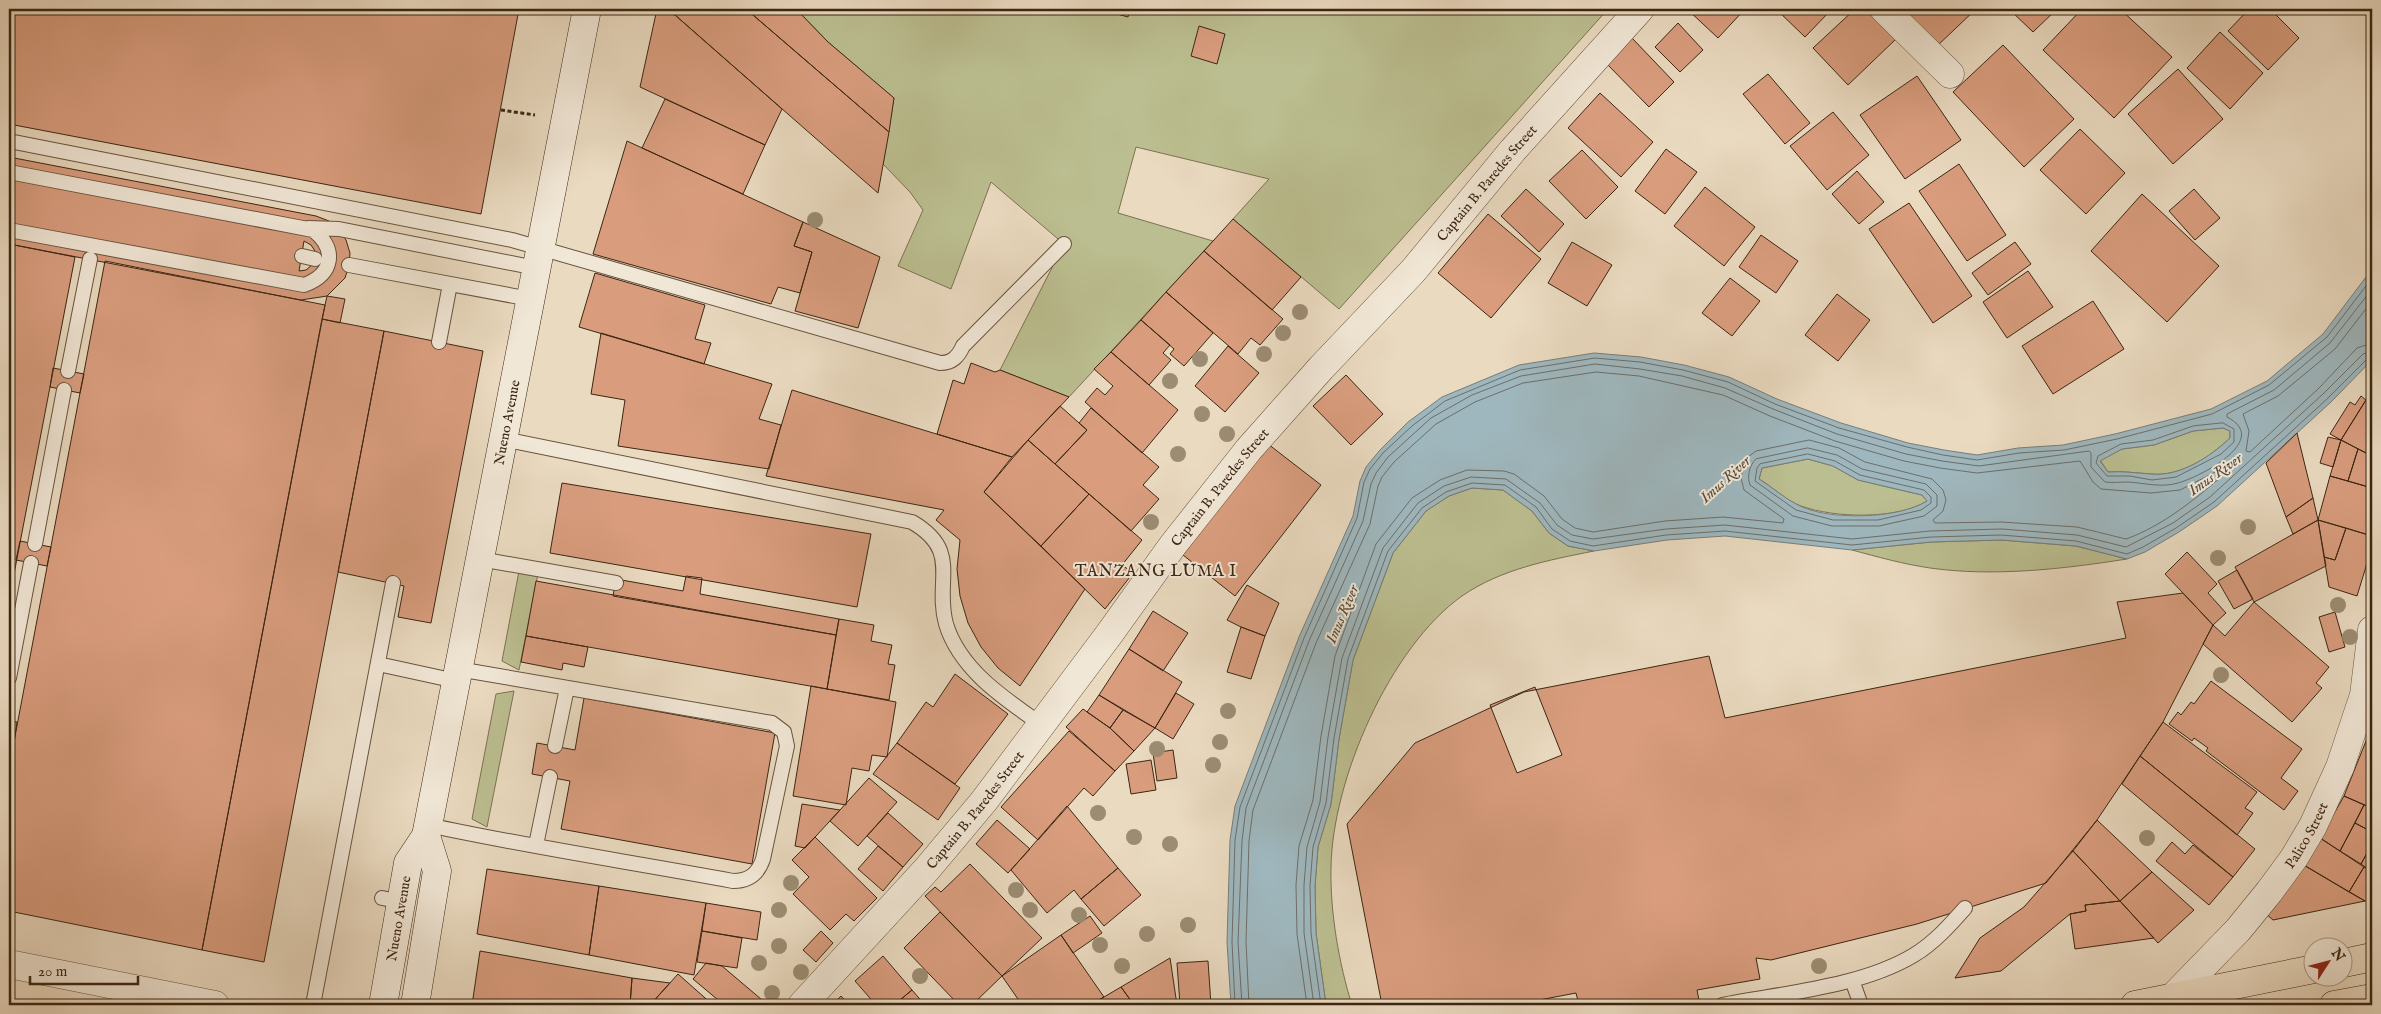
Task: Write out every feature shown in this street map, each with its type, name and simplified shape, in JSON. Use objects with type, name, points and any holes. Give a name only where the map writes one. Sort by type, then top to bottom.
[{"type":"highway","points":[[2354,960],[2372,956]]},
{"type":"highway","points":[[2135,1005],[2173,1002],[2304,971]]},
{"type":"highway","points":[[2334,1005],[2372,998]]},
{"type":"street","name":"Nueno Avenue","points":[[383,1005],[392,900],[408,863],[427,831],[587,9]]},
{"type":"street","name":"Captain B. Paredes Street","points":[[802,1005],[927,869],[984,801],[1042,725],[1173,545],[1249,449],[1314,374],[1413,271],[1513,150],[1640,9]]},
{"type":"street","points":[[1884,9],[1950,74]]},
{"type":"street","name":"Palico Street","points":[[2173,1002],[2238,930],[2269,892],[2294,858],[2313,826],[2340,767],[2364,695],[2372,630]]},
{"type":"street","name":"Nueno Avenue","points":[[414,1005],[437,871],[427,831]]},
{"type":"street","points":[[9,964],[215,1005]]},
{"type":"lane","points":[[9,141],[512,240],[539,258]]},
{"type":"lane","points":[[9,172],[313,230],[323,238],[328,249],[329,261],[324,272],[316,281],[304,285],[9,230]]},
{"type":"lane","points":[[301,228],[339,229],[539,258],[940,363],[953,360],[963,346],[1064,244]]},
{"type":"lane","points":[[68,371],[90,259]]},
{"type":"lane","points":[[349,265],[530,299]]},
{"type":"lane","points":[[439,342],[450,284]]},
{"type":"lane","points":[[35,544],[64,390]]},
{"type":"lane","points":[[503,439],[912,522],[935,540],[942,554],[943,602],[946,624],[959,650],[977,674],[1002,697],[1042,725]]},
{"type":"lane","points":[[480,559],[616,583]]},
{"type":"lane","points":[[9,678],[31,563]]},
{"type":"lane","points":[[313,1005],[393,583]]},
{"type":"lane","points":[[378,664],[567,688],[772,723],[784,732],[787,746],[763,858],[759,869],[752,877],[743,881],[733,881],[536,845],[427,831]]},
{"type":"lane","points":[[555,746],[567,688]]},
{"type":"lane","points":[[536,845],[550,778]]},
{"type":"lane","points":[[1722,1005],[1874,974],[1916,954],[1965,908]]},
{"type":"lane","points":[[1852,980],[1861,1005]]},
{"type":"path","points":[[501,110],[536,115]]},
{"type":"green space","points":[[802,9],[1608,9],[1339,309],[1233,219],[1269,179],[1136,147],[1118,213],[1213,241],[1069,397],[1000,370],[1064,244],[991,182],[951,289],[898,266],[923,210],[910,192],[883,164],[894,98],[828,42],[801,14]]},
{"type":"green space","points":[[2223,428],[2230,431],[2230,438],[2204,459],[2173,472],[2151,474],[2108,472],[2100,460],[2122,449],[2154,445],[2193,431]]},
{"type":"green space","points":[[1808,459],[1833,466],[1858,480],[1922,495],[1927,501],[1914,507],[1883,514],[1847,515],[1830,513],[1795,504],[1759,479],[1762,468]]},
{"type":"green space","points":[[1472,488],[1503,490],[1532,511],[1549,533],[1568,546],[1594,551],[1543,562],[1509,572],[1462,596],[1436,619],[1411,648],[1389,681],[1370,718],[1354,757],[1342,796],[1334,833],[1331,868],[1332,902],[1339,955],[1352,1005],[1326,1005],[1316,933],[1315,886],[1318,847],[1331,804],[1339,739],[1353,660],[1393,553],[1426,511],[1449,496]]},
{"type":"green space","points":[[2001,540],[2076,546],[2127,559],[2053,569],[1979,572],[1930,568],[1852,550],[1931,542]]},
{"type":"green space","points":[[519,571],[538,574],[519,670],[502,661]]},
{"type":"green space","points":[[514,691],[487,827],[472,819],[496,694]]},
{"type":"water","name":"Imus River","points":[[2372,269],[2372,360],[2331,402],[2217,506],[2179,532],[2145,552],[2127,559],[2076,546],[2001,540],[1931,542],[1852,550],[1725,536],[1667,540],[1594,551],[1568,546],[1549,533],[1532,511],[1503,490],[1472,488],[1449,496],[1426,511],[1393,553],[1353,660],[1339,739],[1331,804],[1318,847],[1315,886],[1316,933],[1326,1005],[1231,1005],[1227,942],[1230,840],[1235,806],[1299,637],[1353,516],[1360,481],[1366,467],[1408,422],[1442,397],[1519,365],[1594,353],[1641,357],[1684,365],[1729,377],[1777,399],[1841,423],[1908,443],[1977,455],[2018,448],[2063,445],[2115,434],[2211,409],[2267,381],[2323,334]],"holes":[[[2223,428],[2230,431],[2230,438],[2204,459],[2173,472],[2162,474],[2108,472],[2100,461],[2122,449],[2154,445],[2193,431]],[[1808,459],[1833,466],[1858,480],[1922,495],[1927,501],[1915,507],[1882,514],[1863,516],[1827,514],[1798,505],[1759,479],[1762,468]]]},
{"type":"building","points":[[9,9],[519,9],[481,214],[9,124]]},
{"type":"building","points":[[657,9],[664,9],[675,15],[782,109],[765,145],[640,87]]},
{"type":"building","points":[[664,9],[746,9],[889,132],[878,193],[675,15]]},
{"type":"building","points":[[746,9],[796,9],[828,42],[894,98],[889,132]]},
{"type":"building","points":[[1099,9],[1130,9],[1128,17]]},
{"type":"building","points":[[1687,9],[1745,9],[1718,38]]},
{"type":"building","points":[[1776,9],[1832,9],[1805,37]]},
{"type":"building","points":[[1855,9],[1868,9],[1896,39],[1848,85],[1813,48]]},
{"type":"building","points":[[1900,9],[1976,9],[1936,47]]},
{"type":"building","points":[[2009,9],[2057,9],[2033,32]]},
{"type":"building","points":[[2082,9],[2120,9],[2172,57],[2114,118],[2043,50]]},
{"type":"building","points":[[2249,9],[2270,9],[2299,38],[2268,70],[2228,31]]},
{"type":"building","points":[[1678,23],[1703,50],[1680,72],[1655,47]]},
{"type":"building","points":[[1199,26],[1225,34],[1217,64],[1191,56]]},
{"type":"building","points":[[2220,32],[2263,73],[2230,109],[2187,68]]},
{"type":"building","points":[[1632,38],[1674,82],[1649,107],[1606,63]]},
{"type":"building","points":[[2003,45],[2074,119],[2024,167],[1953,92]]},
{"type":"building","points":[[2178,69],[2223,119],[2173,164],[2128,114]]},
{"type":"building","points":[[1768,74],[1810,123],[1785,144],[1743,94]]},
{"type":"building","points":[[1917,76],[1961,140],[1905,179],[1860,115]]},
{"type":"building","points":[[1600,93],[1653,142],[1621,177],[1568,128]]},
{"type":"building","points":[[665,99],[765,145],[743,194],[642,148]]},
{"type":"building","points":[[1833,112],[1869,155],[1827,190],[1790,146]]},
{"type":"building","points":[[2080,129],[2125,173],[2086,214],[2040,170]]},
{"type":"building","points":[[627,141],[803,222],[794,246],[812,252],[800,293],[778,287],[771,304],[593,254]]},
{"type":"building","points":[[1666,149],[1697,172],[1665,214],[1635,191]]},
{"type":"building","points":[[1582,150],[1618,187],[1586,219],[1549,181]]},
{"type":"building","points":[[9,157],[316,216],[329,221],[339,229],[346,240],[350,253],[345,278],[327,296],[301,300],[9,244]],"holes":[[[304,241],[311,245],[315,251],[315,259],[306,270],[299,271]]]},
{"type":"building","points":[[1959,164],[2006,235],[1967,261],[1919,191]]},
{"type":"building","points":[[1857,171],[1884,202],[1859,224],[1832,194]]},
{"type":"building","points":[[1705,187],[1755,227],[1724,266],[1674,226]]},
{"type":"building","points":[[1526,189],[1564,224],[1539,252],[1501,216]]},
{"type":"building","points":[[2194,189],[2220,218],[2195,240],[2169,211]]},
{"type":"building","points":[[2142,194],[2219,266],[2167,322],[2091,251]]},
{"type":"building","points":[[1909,203],[1972,296],[1933,323],[1869,229]]},
{"type":"building","points":[[1488,214],[1541,259],[1491,318],[1438,273]]},
{"type":"building","points":[[1233,219],[1301,277],[1272,310],[1204,251]]},
{"type":"building","points":[[803,222],[880,257],[858,328],[795,311],[812,252],[794,246]]},
{"type":"building","points":[[1761,235],[1798,261],[1776,293],[1739,267]]},
{"type":"building","points":[[1572,242],[1612,265],[1587,306],[1548,283]]},
{"type":"building","points":[[2015,242],[2031,264],[1988,295],[1972,273]]},
{"type":"building","points":[[9,244],[75,257],[9,600]]},
{"type":"building","points":[[1204,251],[1283,319],[1260,345],[1251,338],[1238,354],[1166,292]]},
{"type":"building","points":[[105,261],[325,305],[202,950],[9,911],[9,768]]},
{"type":"building","points":[[2028,271],[2053,307],[2007,338],[1983,302]]},
{"type":"building","points":[[595,273],[705,305],[695,339],[711,343],[704,364],[579,327]]},
{"type":"building","points":[[1730,278],[1760,301],[1732,336],[1702,313]]},
{"type":"building","points":[[1166,292],[1213,333],[1184,366],[1170,354],[1174,349],[1141,320]]},
{"type":"building","points":[[1837,294],[1870,320],[1838,361],[1805,335]]},
{"type":"building","points":[[327,296],[345,299],[340,323],[322,319]]},
{"type":"building","points":[[2093,301],[2124,349],[2053,394],[2022,346]]},
{"type":"building","points":[[322,319],[384,331],[264,962],[202,950]]},
{"type":"building","points":[[1141,320],[1170,345],[1163,353],[1171,360],[1149,385],[1111,352]]},
{"type":"building","points":[[384,331],[483,351],[431,623],[398,617],[404,586],[338,572]]},
{"type":"building","points":[[601,333],[772,384],[759,419],[781,425],[769,469],[618,446],[625,400],[591,394]]},
{"type":"building","points":[[1228,346],[1259,373],[1225,412],[1195,386]]},
{"type":"building","points":[[1111,352],[1178,410],[1142,453],[1085,402],[1097,388],[1105,395],[1113,386],[1094,369]]},
{"type":"building","points":[[971,363],[995,372],[1000,370],[1069,397],[1012,457],[937,434],[953,380],[964,384]]},
{"type":"building","points":[[53,368],[84,374],[80,393],[50,387]]},
{"type":"building","points":[[1346,375],[1383,414],[1351,445],[1313,406]]},
{"type":"building","points":[[792,390],[1012,457],[984,492],[1085,589],[1020,686],[998,668],[981,647],[968,623],[960,596],[957,569],[960,540],[936,520],[944,510],[766,476]]},
{"type":"building","points":[[2369,395],[2372,397],[2372,456],[2341,440]]},
{"type":"building","points":[[2361,396],[2366,400],[2341,440],[2330,434],[2350,402],[2355,405]]},
{"type":"building","points":[[1060,406],[1087,430],[1055,464],[1028,440]]},
{"type":"building","points":[[1091,408],[1159,467],[1143,485],[1159,499],[1131,531],[1055,464],[1087,430],[1079,423]]},
{"type":"building","points":[[2297,433],[2313,498],[2286,517],[2266,463]]},
{"type":"building","points":[[2328,437],[2341,440],[2333,467],[2320,463]]},
{"type":"building","points":[[1028,440],[1089,494],[1041,546],[984,492]]},
{"type":"building","points":[[2341,440],[2358,449],[2348,481],[2330,476]]},
{"type":"building","points":[[1268,444],[1321,485],[1235,596],[1183,555]]},
{"type":"building","points":[[2358,449],[2372,456],[2372,488],[2348,481]]},
{"type":"building","points":[[2330,476],[2372,488],[2372,536],[2318,520]]},
{"type":"building","points":[[562,483],[871,534],[857,607],[550,553]]},
{"type":"building","points":[[1089,494],[1142,540],[1122,565],[1133,573],[1105,609],[1041,546]]},
{"type":"building","points":[[2313,498],[2318,520],[2293,534],[2286,517]]},
{"type":"building","points":[[2318,520],[2346,528],[2335,560],[2324,557]]},
{"type":"building","points":[[2318,520],[2326,566],[2254,602],[2235,567]]},
{"type":"building","points":[[2346,528],[2372,536],[2372,547],[2357,596],[2329,587],[2324,557],[2335,560]]},
{"type":"building","points":[[20,541],[51,547],[47,566],[16,560]]},
{"type":"building","points":[[2187,552],[2217,584],[2208,593],[2226,613],[2213,625],[2165,574]]},
{"type":"building","points":[[2237,570],[2253,599],[2234,609],[2218,581]]},
{"type":"building","points":[[686,576],[702,578],[700,594],[839,619],[836,635],[613,596],[616,579],[683,591]]},
{"type":"building","points":[[536,581],[836,635],[827,689],[526,636]]},
{"type":"building","points":[[1247,585],[1279,603],[1265,636],[1227,620]]},
{"type":"building","points":[[2183,593],[2213,625],[2163,722],[2097,820],[2046,883],[1917,924],[1771,960],[1756,958],[1760,979],[1697,990],[1700,1005],[1626,1005],[1626,1003],[1579,1005],[1576,993],[1513,1005],[1382,1005],[1347,824],[1415,743],[1524,692],[1709,656],[1725,718],[2126,638],[2117,602]]},
{"type":"building","points":[[2254,602],[2329,667],[2316,683],[2322,688],[2292,722],[2203,644],[2213,625],[2225,636]]},
{"type":"building","points":[[1153,611],[1188,633],[1163,671],[1129,649]]},
{"type":"building","points":[[2335,612],[2345,647],[2329,652],[2319,617]]},
{"type":"building","points":[[839,619],[874,625],[871,641],[892,645],[888,664],[895,665],[889,700],[827,689]]},
{"type":"building","points":[[1241,627],[1265,636],[1251,679],[1227,672]]},
{"type":"building","points":[[526,636],[588,647],[584,667],[563,663],[562,670],[521,662]]},
{"type":"building","points":[[1129,649],[1182,682],[1155,728],[1099,695]]},
{"type":"building","points":[[955,674],[1008,714],[955,784],[897,743],[926,702],[933,707]]},
{"type":"building","points":[[2211,681],[2302,749],[2281,778],[2298,791],[2284,810],[2206,751],[2208,748],[2194,738],[2192,741],[2169,724],[2178,712],[2181,715],[2191,702],[2194,704]]},
{"type":"building","points":[[811,686],[896,702],[887,757],[872,755],[869,771],[852,768],[846,805],[793,796]]},
{"type":"building","points":[[1535,687],[1562,755],[1517,773],[1490,705]]},
{"type":"building","points":[[1176,693],[1194,704],[1173,739],[1155,728]]},
{"type":"building","points":[[1099,695],[1123,710],[1110,728],[1087,712]]},
{"type":"building","points":[[584,698],[775,733],[752,864],[561,829],[570,781],[532,774],[537,743],[575,750]]},
{"type":"building","points":[[1083,709],[1110,728],[1134,751],[1115,771],[1066,727]]},
{"type":"building","points":[[1123,710],[1155,728],[1134,751],[1110,728]]},
{"type":"building","points":[[9,721],[17,722],[14,743],[9,742]]},
{"type":"building","points":[[2163,722],[2257,792],[2245,808],[2253,813],[2237,835],[2140,756]]},
{"type":"building","points":[[2372,726],[2372,808],[2344,796]]},
{"type":"building","points":[[1069,731],[1115,771],[1093,796],[1084,788],[1038,840],[1001,807]]},
{"type":"building","points":[[897,743],[960,788],[938,820],[873,774]]},
{"type":"building","points":[[1173,750],[1177,778],[1157,781],[1153,753]]},
{"type":"building","points":[[2140,756],[2255,849],[2233,877],[2122,784]]},
{"type":"building","points":[[1151,760],[1156,790],[1131,794],[1126,764]]},
{"type":"building","points":[[869,778],[897,802],[858,846],[830,821]]},
{"type":"building","points":[[2344,796],[2364,805],[2340,851],[2320,838]]},
{"type":"building","points":[[802,804],[840,810],[805,848],[795,846]]},
{"type":"building","points":[[2364,805],[2372,808],[2372,832],[2355,823]]},
{"type":"building","points":[[1067,806],[1118,868],[1081,899],[1074,890],[1047,913],[1011,870]]},
{"type":"building","points":[[888,813],[923,844],[903,867],[867,836]]},
{"type":"building","points":[[997,820],[1030,849],[1008,873],[976,844]]},
{"type":"building","points":[[2097,820],[2152,872],[2120,901],[2073,851]]},
{"type":"building","points":[[2355,823],[2372,832],[2372,844],[2361,864],[2340,851]]},
{"type":"building","points":[[815,837],[877,898],[854,921],[846,914],[830,930],[793,894],[809,877],[792,860]]},
{"type":"building","points":[[2320,838],[2364,867],[2349,892],[2302,864]]},
{"type":"building","points":[[2172,842],[2185,854],[2193,845],[2233,877],[2209,905],[2156,861]]},
{"type":"building","points":[[2372,844],[2372,872],[2361,864]]},
{"type":"building","points":[[878,846],[903,867],[883,891],[858,869]]},
{"type":"building","points":[[2073,851],[2120,901],[2085,905],[2086,911],[2070,914],[2001,971],[1955,978],[1980,938],[2024,907]]},
{"type":"building","points":[[970,864],[1042,938],[1002,976],[925,896],[935,887],[941,892]]},
{"type":"building","points":[[2302,864],[2365,901],[2273,920],[2265,913]]},
{"type":"building","points":[[2364,867],[2372,872],[2372,900],[2365,901],[2349,892]]},
{"type":"building","points":[[1118,868],[1141,895],[1104,926],[1081,899]]},
{"type":"building","points":[[487,869],[599,886],[589,955],[477,934]]},
{"type":"building","points":[[2152,872],[2194,910],[2158,943],[2120,901]]},
{"type":"building","points":[[599,886],[706,903],[694,975],[589,955]]},
{"type":"building","points":[[2120,901],[2154,938],[2075,949],[2070,914],[2086,911],[2085,905]]},
{"type":"building","points":[[706,903],[761,912],[757,940],[702,931]]},
{"type":"building","points":[[940,912],[1002,976],[972,1005],[959,1005],[904,948]]},
{"type":"building","points":[[1090,916],[1102,933],[1073,953],[1061,935]]},
{"type":"building","points":[[702,931],[742,938],[737,968],[697,962]]},
{"type":"building","points":[[821,931],[833,943],[816,962],[803,950]]},
{"type":"building","points":[[1061,935],[1104,997],[1090,1005],[1022,1005],[1002,976]]},
{"type":"building","points":[[480,951],[632,978],[630,1005],[472,1005]]},
{"type":"building","points":[[883,956],[912,990],[894,1005],[876,1005],[855,981]]},
{"type":"building","points":[[1170,958],[1177,1005],[1134,1005],[1121,987]]},
{"type":"building","points":[[1208,961],[1211,1005],[1180,1005],[1177,963]]},
{"type":"building","points":[[706,963],[722,966],[768,1005],[724,1005],[693,979]]},
{"type":"building","points":[[678,974],[713,1005],[650,1005]]},
{"type":"building","points":[[632,978],[670,983],[650,1005],[630,1005]]},
{"type":"building","points":[[1121,987],[1134,1005],[1090,1005],[1104,997]]},
{"type":"building","points":[[912,990],[925,1005],[894,1005]]},
{"type":"building","points":[[841,996],[849,1005],[832,1005]]},
{"type":"district","name":"TANZANG LUMA I","points":[[1156,570]]}]
